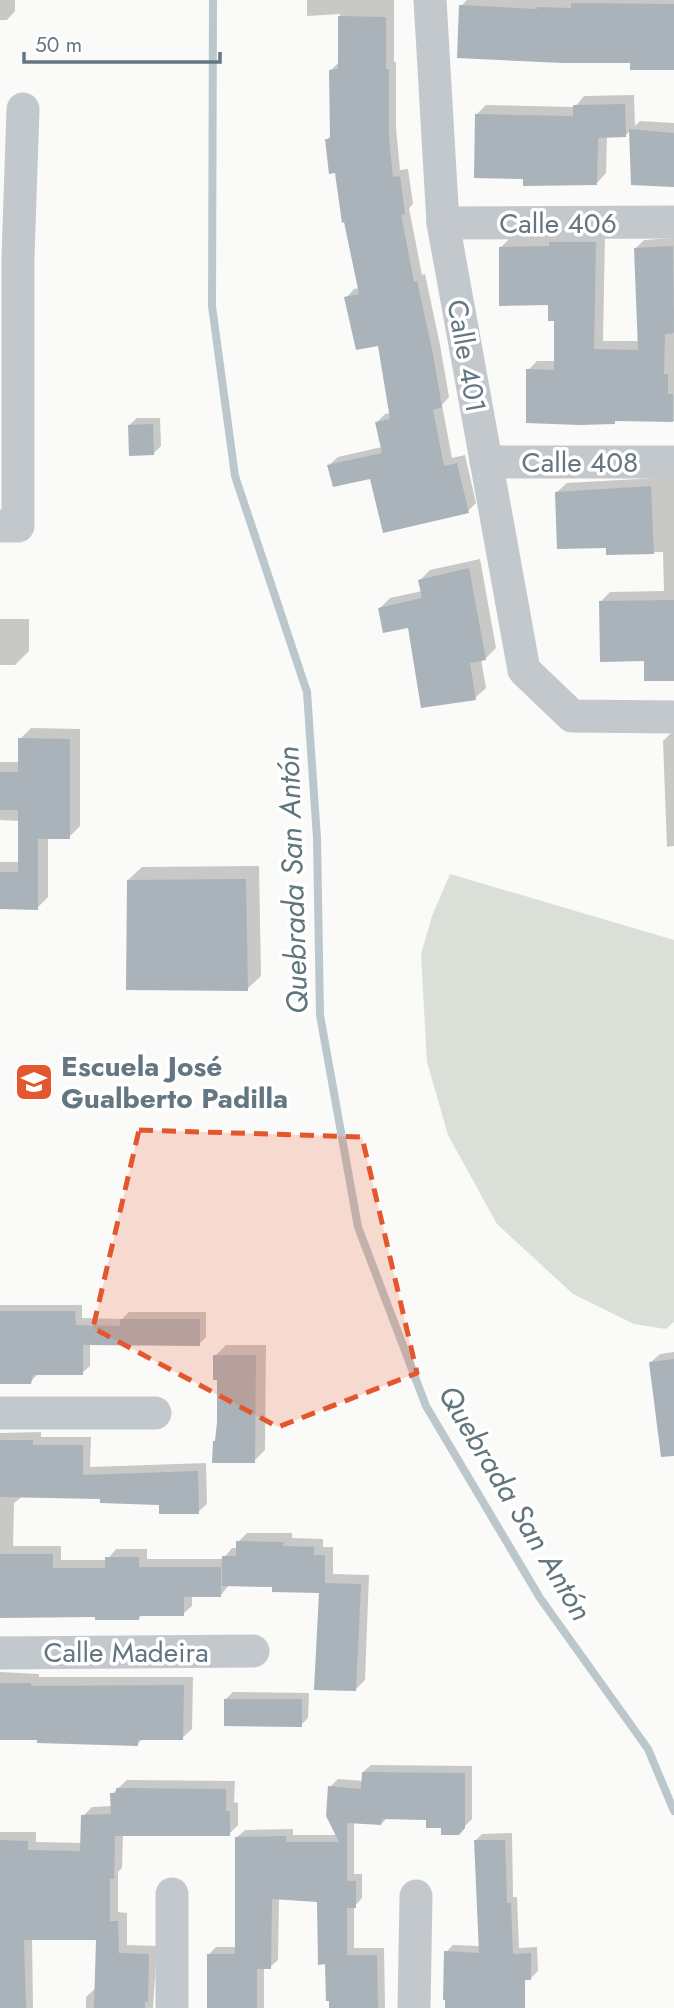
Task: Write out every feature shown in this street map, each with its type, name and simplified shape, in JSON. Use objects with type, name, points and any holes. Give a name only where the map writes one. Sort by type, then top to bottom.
[{"type":"street","name":"Calle 401","points":[[430,0],[443,223],[524,670],[572,716],[674,717]]},
{"type":"street","points":[[9,526],[23,109]]},
{"type":"street","name":"Calle 406","points":[[443,223],[674,222]]},
{"type":"street","name":"Calle 408","points":[[486,462],[674,462]]},
{"type":"street","points":[[0,1413],[155,1413]]},
{"type":"street","name":"Calle Madeira","points":[[0,1653],[253,1651]]},
{"type":"street","points":[[172,1894],[172,2008]]},
{"type":"street","points":[[414,2008],[416,1896]]},
{"type":"highlighted area","points":[[139,1130],[362,1137],[417,1373],[278,1427],[93,1328]]},
{"type":"shaded area","points":[[450,874],[674,940],[674,1322],[666,1329],[634,1324],[573,1294],[497,1224],[448,1135],[427,1062],[421,954],[432,916]]},
{"type":"building","points":[[571,3],[674,4],[674,70],[630,70],[630,63],[457,58],[459,5],[537,9],[571,8]]},
{"type":"building","points":[[338,16],[386,17],[389,138],[393,177],[400,176],[405,214],[401,215],[414,282],[417,281],[433,354],[442,407],[433,410],[444,466],[457,463],[469,513],[383,533],[370,479],[333,487],[327,465],[382,453],[375,422],[390,419],[378,346],[356,350],[344,297],[359,294],[344,222],[342,223],[335,173],[329,174],[325,139],[330,139],[329,70],[338,69]]},
{"type":"building","points":[[625,104],[626,137],[598,138],[597,185],[523,186],[523,179],[474,178],[475,114],[573,116],[573,105]]},
{"type":"building","points":[[629,129],[674,133],[674,187],[631,185]]},
{"type":"building","points":[[549,242],[596,242],[594,349],[638,350],[634,248],[673,246],[674,333],[665,334],[664,374],[668,374],[668,394],[673,394],[673,422],[615,421],[615,424],[580,425],[526,423],[526,369],[554,370],[554,321],[548,321],[548,305],[499,306],[499,247],[549,246]]},
{"type":"building","points":[[153,424],[154,455],[129,456],[128,425]]},
{"type":"building","points":[[651,486],[654,554],[606,555],[606,548],[557,549],[555,492]]},
{"type":"building","points":[[469,568],[486,660],[470,663],[476,700],[421,708],[408,628],[383,633],[378,608],[422,598],[418,580]]},
{"type":"building","points":[[674,600],[674,681],[644,681],[644,661],[600,662],[599,601]]},
{"type":"building","points":[[18,738],[70,739],[70,839],[38,839],[38,910],[0,909],[0,872],[18,872],[18,810],[0,810],[0,772],[18,772]]},
{"type":"building","points":[[246,879],[248,991],[126,990],[127,880]]},
{"type":"building","points":[[0,1311],[75,1311],[76,1325],[120,1326],[120,1319],[200,1319],[200,1346],[83,1345],[83,1375],[33,1375],[31,1384],[0,1384]]},
{"type":"building","points":[[213,1355],[256,1355],[255,1463],[212,1463],[217,1422],[217,1380],[213,1380]]},
{"type":"building","points":[[674,1359],[674,1456],[661,1457],[649,1362]]},
{"type":"building","points":[[0,1440],[33,1440],[33,1445],[83,1445],[83,1475],[198,1471],[199,1514],[159,1514],[159,1505],[100,1503],[100,1499],[0,1497]]},
{"type":"building","points":[[236,1541],[284,1542],[283,1546],[314,1547],[314,1555],[325,1555],[325,1583],[361,1584],[356,1691],[314,1690],[319,1593],[272,1592],[272,1587],[222,1586],[222,1556],[236,1556]]},
{"type":"building","points":[[0,1554],[53,1554],[53,1568],[105,1568],[105,1557],[139,1557],[139,1567],[221,1567],[221,1597],[184,1597],[184,1616],[139,1616],[139,1620],[95,1620],[95,1617],[0,1618]]},
{"type":"building","points":[[0,1683],[31,1683],[31,1686],[184,1685],[183,1740],[138,1740],[138,1746],[0,1740]]},
{"type":"building","points":[[224,1699],[302,1699],[302,1727],[224,1726]]},
{"type":"building","points":[[362,1772],[465,1773],[465,1828],[459,1835],[441,1835],[441,1828],[426,1828],[426,1820],[382,1819],[381,1825],[347,1823],[347,1881],[356,1881],[356,1908],[347,1908],[347,1955],[377,1955],[378,2008],[329,2008],[329,2001],[326,2001],[325,1964],[318,1965],[317,1902],[272,1899],[271,1969],[257,1969],[257,2008],[207,2008],[207,1954],[235,1954],[235,1837],[286,1836],[286,1842],[339,1842],[326,1816],[328,1786],[361,1789]]},
{"type":"building","points":[[116,1788],[226,1789],[226,1811],[230,1811],[230,1836],[115,1836],[114,1879],[110,1879],[110,1921],[118,1921],[119,1953],[149,1954],[148,2002],[145,2002],[145,2008],[94,2008],[96,1940],[24,1940],[26,2008],[0,2008],[0,1840],[28,1841],[28,1850],[80,1851],[81,1815],[111,1814],[110,1793],[116,1793]]},
{"type":"building","points":[[474,1840],[505,1840],[507,1903],[511,1903],[513,1954],[531,1953],[531,1980],[525,1980],[525,2008],[445,2008],[444,1951],[479,1953]]},
{"type":"waterway","name":"Quebrada San Antón","points":[[213,0],[212,306],[235,476],[307,692],[317,838],[320,1015],[358,1227],[426,1406],[540,1598],[648,1749],[674,1811]]},
{"type":"place","name":"Escuela José Gualberto Padilla","points":[[34,1082]]}]
